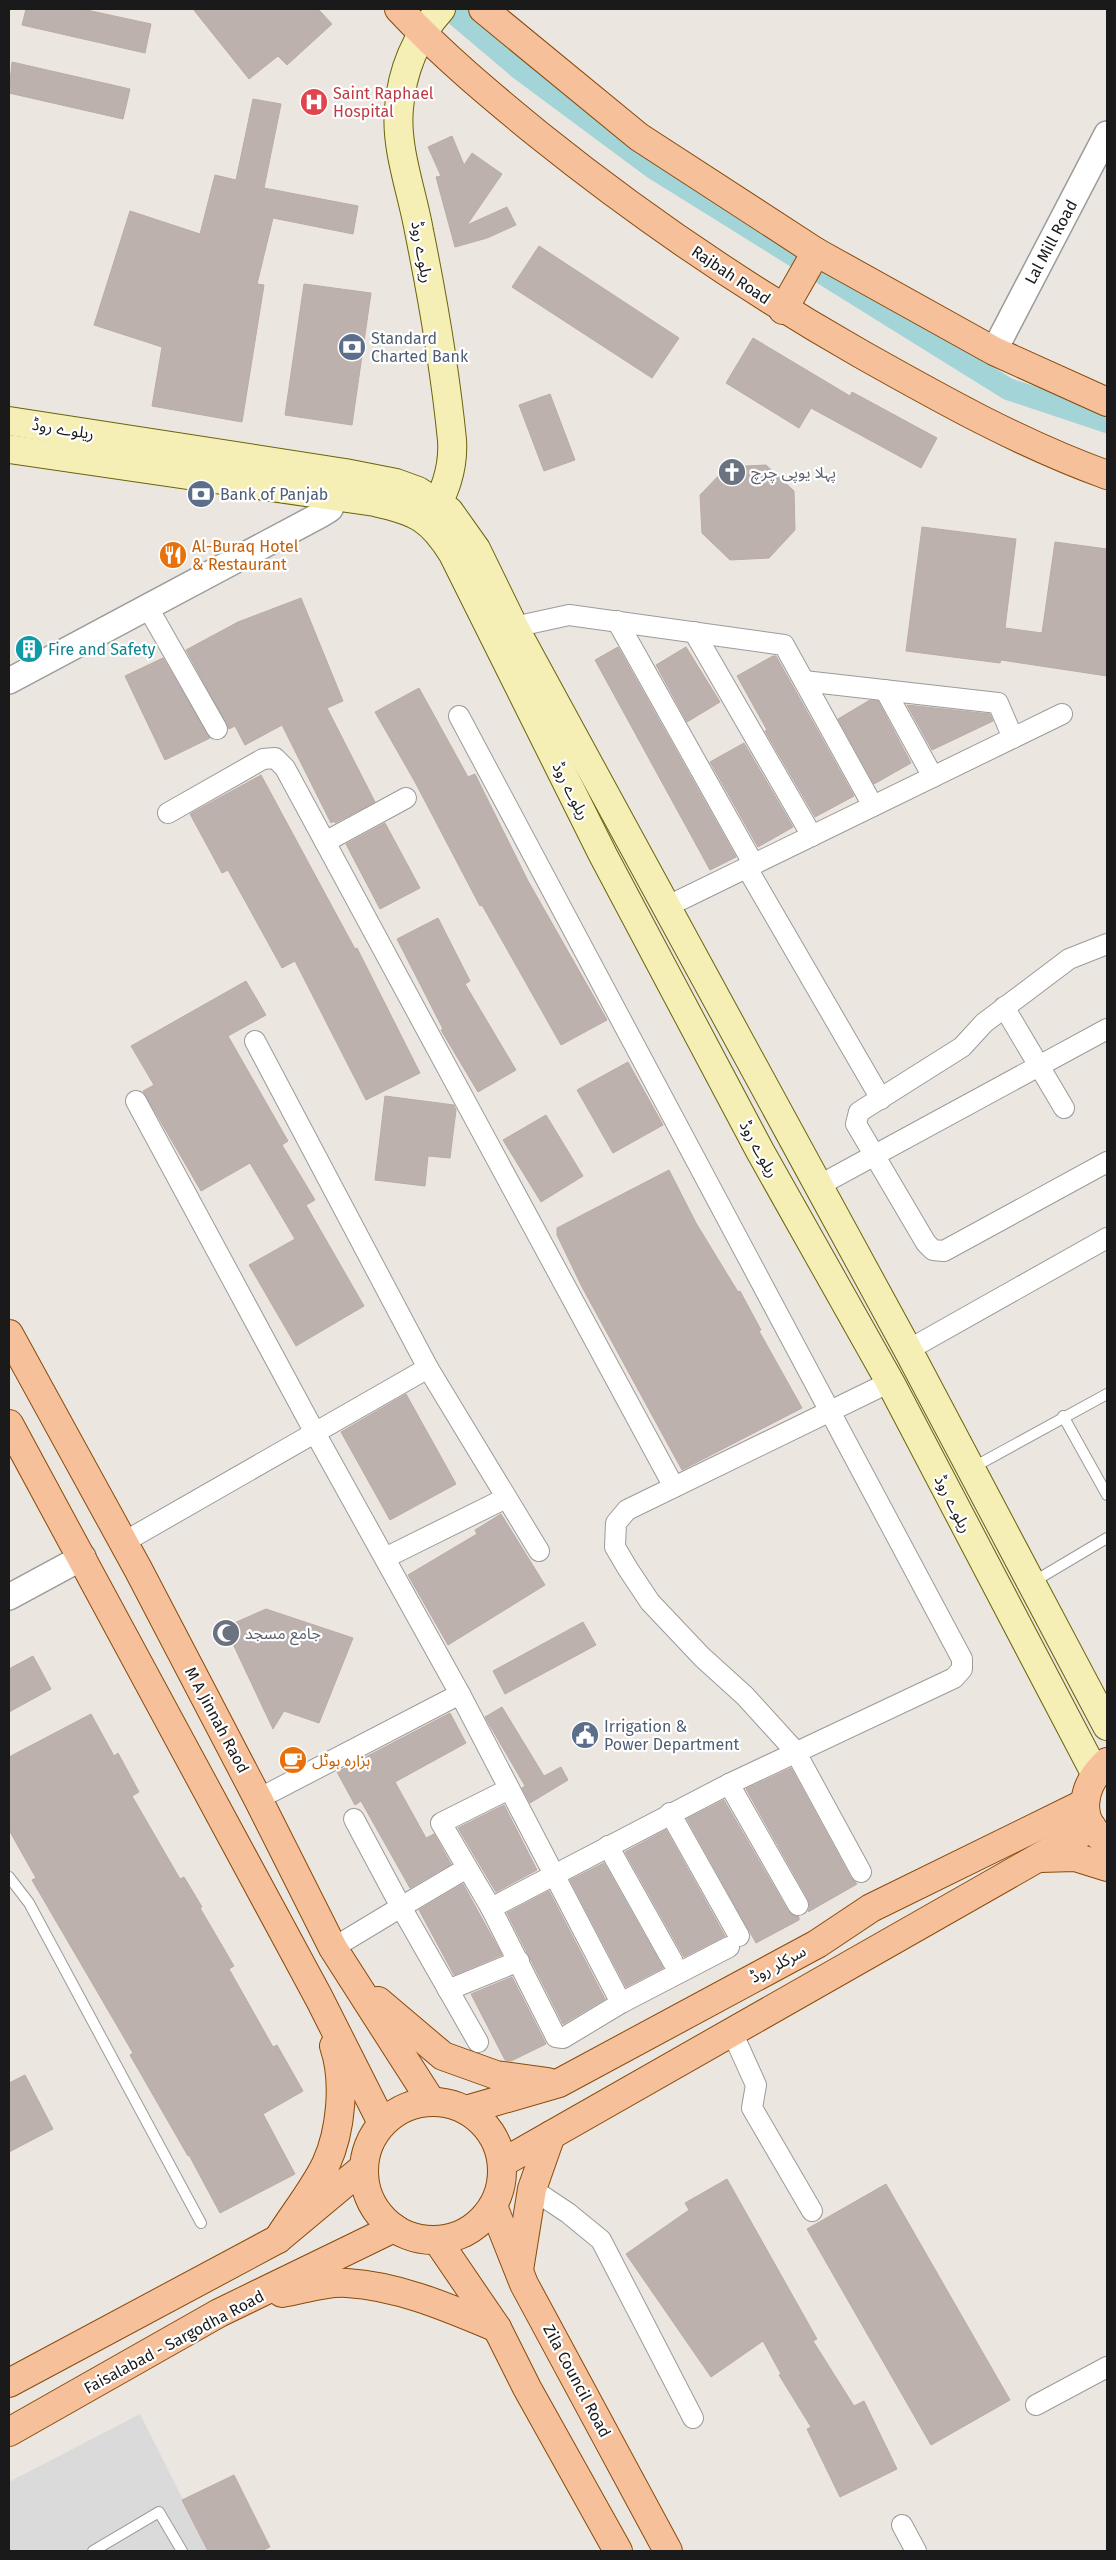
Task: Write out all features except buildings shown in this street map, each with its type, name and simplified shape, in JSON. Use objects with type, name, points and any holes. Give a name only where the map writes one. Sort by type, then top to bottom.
[{"type":"main road","name":"Rajbah Road","points":[[399,9],[432,20],[493,97],[611,193],[786,305],[934,396],[1065,460],[1107,475]]},
{"type":"main road","points":[[483,9],[639,136],[814,254],[994,350],[1107,402]]},
{"type":"main road","name":"ریلوے روڈ","points":[[432,20],[403,79],[398,109],[403,157],[420,231],[452,431],[453,459],[450,476],[434,513]]},
{"type":"main road","points":[[786,305],[814,254]]},
{"type":"main road","name":"ریلوے روڈ","points":[[9,421],[345,473],[396,483],[418,491],[434,513],[440,533],[453,554],[603,855],[760,1151],[890,1382],[1101,1768]]},
{"type":"main road","name":"ریلوے روڈ","points":[[9,449],[336,496],[404,509],[419,514],[434,513],[460,525],[476,549],[514,627],[668,906],[908,1350],[1107,1726]]},
{"type":"main road","name":"M A Jinnah Raod","points":[[9,1334],[124,1542],[258,1798],[333,1948],[431,2102]]},
{"type":"main road","points":[[9,1424],[319,1998],[382,2123]]},
{"type":"main road","points":[[502,2164],[1095,1824],[1086,1792],[1101,1768]]},
{"type":"main road","name":"سرکلر روڈ","points":[[466,2110],[559,2083],[816,1944],[871,1908],[1095,1824]]},
{"type":"main road","points":[[1037,1858],[1074,1857],[1107,1867]]},
{"type":"main road","points":[[319,1998],[352,1978],[443,2056],[496,2075],[559,2083]]},
{"type":"main road","points":[[278,2239],[326,2164],[340,2114],[340,2062],[319,1998]]},
{"type":"main road","points":[[431,2102],[449,2103],[466,2110],[483,2123],[496,2142],[502,2164],[501,2186],[492,2206],[478,2223],[465,2231],[437,2240],[414,2238],[394,2228],[377,2212],[366,2191],[363,2168],[368,2144],[382,2123],[404,2107],[431,2102]]},
{"type":"main road","points":[[519,2270],[532,2189],[551,2136]]},
{"type":"main road","points":[[9,2383],[278,2239],[363,2168]]},
{"type":"main road","name":"Zila Council Road","points":[[492,2206],[519,2270],[668,2551]]},
{"type":"main road","name":"Faisalabad - Sargodha Road","points":[[9,2432],[220,2313],[394,2228]]},
{"type":"main road","points":[[437,2240],[497,2328],[527,2388],[618,2551]]},
{"type":"main road","points":[[200,2281],[220,2313]]},
{"type":"main road","points":[[254,2298],[345,2282],[397,2291],[453,2310],[497,2328]]},
{"type":"street","name":"Lal Mill Road","points":[[994,350],[1107,134]]},
{"type":"street","points":[[9,681],[322,514],[330,509],[336,496]]},
{"type":"street","points":[[147,606],[217,730]]},
{"type":"street","points":[[514,627],[569,615],[784,645],[873,806]]},
{"type":"street","points":[[617,621],[750,866],[881,1099]]},
{"type":"street","points":[[694,632],[812,836]]},
{"type":"street","points":[[804,681],[998,703],[1012,738]]},
{"type":"street","points":[[885,690],[933,777]]},
{"type":"street","points":[[668,906],[1062,714]]},
{"type":"street","points":[[459,716],[831,1410],[962,1659],[962,1669],[954,1678],[795,1751],[670,1813],[491,1908]]},
{"type":"street","points":[[168,813],[263,759],[275,758],[284,768],[674,1487]]},
{"type":"street","points":[[325,842],[406,798]]},
{"type":"street","points":[[1107,944],[1069,959],[984,1023],[962,1048],[859,1112],[856,1116],[856,1124],[926,1243],[933,1250],[944,1251],[1107,1162]]},
{"type":"street","points":[[1004,1007],[1064,1108]]},
{"type":"street","points":[[818,1186],[1107,1029]]},
{"type":"street","points":[[255,1041],[428,1368],[539,1551]]},
{"type":"street","points":[[136,1101],[314,1432],[460,1694],[621,2003]]},
{"type":"street","points":[[908,1350],[1107,1238]]},
{"type":"street","points":[[124,1542],[428,1368]]},
{"type":"street","points":[[861,1872],[795,1751],[745,1696],[702,1657],[650,1602],[614,1547],[616,1523],[627,1510],[890,1382]]},
{"type":"street","points":[[385,1558],[506,1498]]},
{"type":"street","points":[[9,1597],[82,1557]]},
{"type":"street","points":[[258,1798],[460,1694]]},
{"type":"street","points":[[729,1784],[798,1905]]},
{"type":"street","points":[[510,1790],[441,1823],[491,1908],[556,2037],[563,2038],[621,2003],[734,1942],[670,1813]]},
{"type":"street","points":[[354,1819],[478,2042]]},
{"type":"street","points":[[608,1846],[673,1962]]},
{"type":"street","points":[[333,1948],[467,1868]]},
{"type":"street","points":[[448,1990],[519,1961]]},
{"type":"street","points":[[732,2032],[756,2085],[752,2108],[812,2211]]},
{"type":"street","points":[[532,2189],[568,2213],[601,2240],[693,2418]]},
{"type":"street","points":[[1036,2405],[1107,2367]]},
{"type":"street","points":[[902,2526],[916,2551]]},
{"type":"lane","points":[[971,1468],[1063,1416],[1107,1394]]},
{"type":"lane","points":[[1063,1416],[1107,1495]]},
{"type":"lane","points":[[1031,1583],[1107,1538]]},
{"type":"lane","points":[[9,1877],[29,1903],[201,2223]]},
{"type":"lane","points":[[93,2551],[159,2512],[182,2551]]},
{"type":"shaded area","points":[[140,2414],[209,2551],[9,2551],[9,2482]]},
{"type":"waterway","points":[[449,9],[521,70],[653,168],[1008,389],[1107,422]]},
{"type":"place","name":"Saint Raphael Hospital","points":[[314,102]]},
{"type":"place","name":"Standard Charted Bank","points":[[352,347]]},
{"type":"place","name":"پہلا یوپی چرچ","points":[[732,472]]},
{"type":"place","name":"Bank of Panjab","points":[[201,494]]},
{"type":"place","name":"Al-Buraq Hotel & Restaurant","points":[[173,555]]},
{"type":"place","name":"Fire and Safety","points":[[29,649]]},
{"type":"place","name":"جامع مسجد","points":[[226,1633]]},
{"type":"place","name":"Irrigation & Power Department","points":[[585,1735]]},
{"type":"place","name":"ہزارہ ہوٹل","points":[[293,1760]]}]
